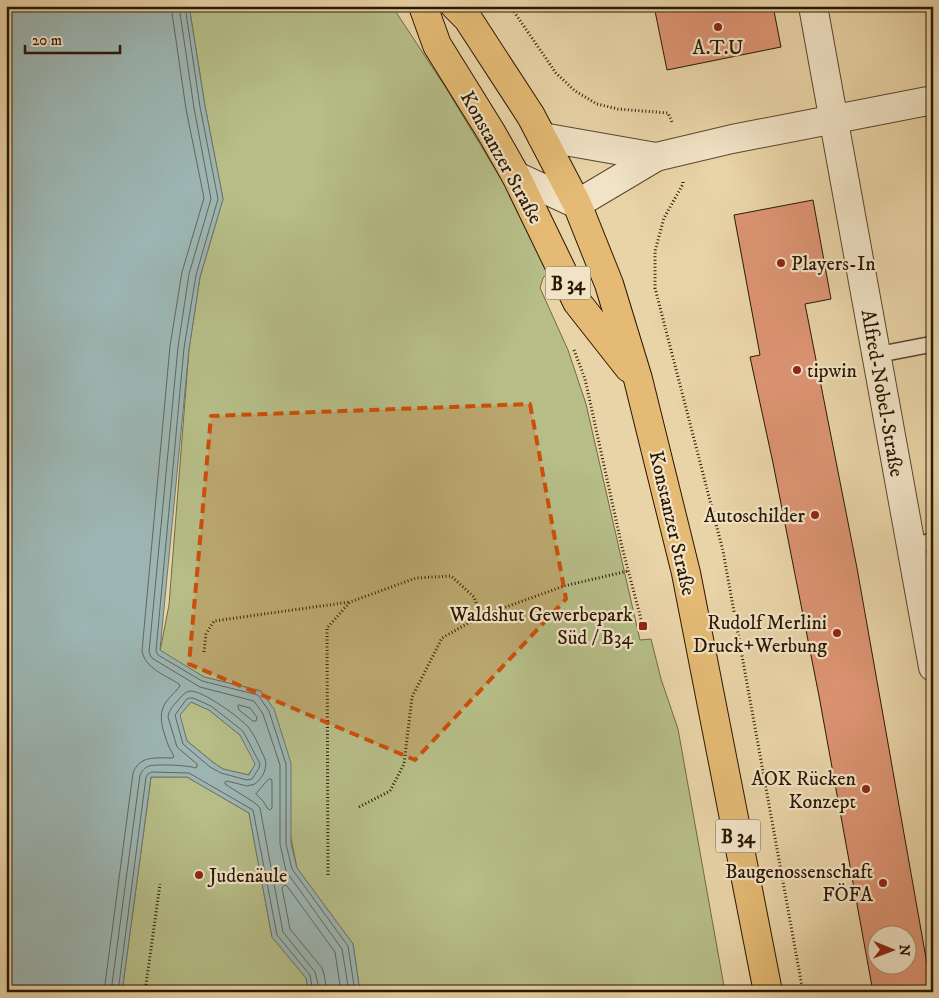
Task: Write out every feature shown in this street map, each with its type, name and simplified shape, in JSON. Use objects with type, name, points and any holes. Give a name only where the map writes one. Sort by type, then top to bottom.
[{"type":"main road","name":"Konstanzer Straße","points":[[423,6],[437,45],[516,176],[577,302],[638,379]]},
{"type":"main road","name":"Konstanzer Straße","points":[[455,6],[468,19],[531,116],[577,204],[609,284],[638,379],[686,573],[768,992]]},
{"type":"street","name":"Alfred-Nobel-Straße","points":[[813,6],[876,355],[921,543],[933,667]]},
{"type":"street","points":[[516,176],[577,204],[667,154],[732,139],[933,100]]},
{"type":"street","points":[[542,136],[667,154]]},
{"type":"lane","points":[[876,355],[933,344]]},
{"type":"path","points":[[510,6],[556,73],[574,91],[597,104],[668,113],[674,126],[667,154],[683,184],[664,218],[654,251],[655,288],[723,550],[803,992]]},
{"type":"path","points":[[571,342],[585,379],[628,571],[641,619]]},
{"type":"path","points":[[359,807],[390,791],[404,764],[412,697],[442,638],[481,616],[564,586],[628,571]]},
{"type":"path","points":[[204,652],[206,634],[214,621],[350,602],[416,578],[452,576],[474,597],[481,616]]},
{"type":"path","points":[[328,875],[328,628],[350,602]]},
{"type":"path","points":[[145,992],[160,884]]},
{"type":"highlighted area","points":[[530,404],[566,599],[415,760],[189,664],[211,416]]},
{"type":"green space","points":[[189,6],[392,6],[446,88],[509,192],[550,270],[543,278],[540,288],[568,350],[586,404],[640,640],[651,639],[661,679],[678,729],[725,992],[360,992],[353,944],[297,868],[261,691],[204,677],[160,651],[169,605],[189,349],[200,277],[223,199],[205,106]]},
{"type":"green space","points":[[191,702],[209,710],[240,735],[256,764],[248,775],[223,769],[187,741],[179,715]]},
{"type":"green space","name":"Judenäule","points":[[151,777],[187,777],[249,813],[272,937],[306,978],[309,992],[122,992]]},
{"type":"water","points":[[6,6],[189,6],[205,106],[223,199],[200,277],[189,349],[160,650],[204,677],[261,691],[274,709],[291,763],[291,844],[297,868],[353,944],[360,992],[309,992],[306,978],[272,937],[249,813],[187,777],[151,777],[122,992],[6,992]],"holes":[[[191,702],[209,710],[240,735],[255,764],[249,775],[223,769],[187,741],[180,715]]]},
{"type":"building","name":"A.T.U","points":[[654,6],[773,6],[781,47],[667,70]]},
{"type":"building","points":[[813,200],[831,299],[805,304],[857,568],[932,992],[873,992],[870,976],[916,976],[916,926],[866,926],[866,954],[819,696],[750,357],[760,355],[734,215]]},
{"type":"place","name":"A.T.U","points":[[718,27]]},
{"type":"place","name":"Players-In","points":[[781,263]]},
{"type":"place","name":"tipwin","points":[[797,370]]},
{"type":"place","name":"Autoschilder","points":[[815,515]]},
{"type":"place","name":"Waldshut Gewerbepark Süd / B34","points":[[643,626]]},
{"type":"place","name":"Rudolf Merlini Druck+Werbung","points":[[837,633]]},
{"type":"place","name":"AOK Rücken Konzept","points":[[866,789]]},
{"type":"place","name":"Judenäule","points":[[199,875]]},
{"type":"place","name":"Baugenossenschaft FÖFA","points":[[883,883]]}]
